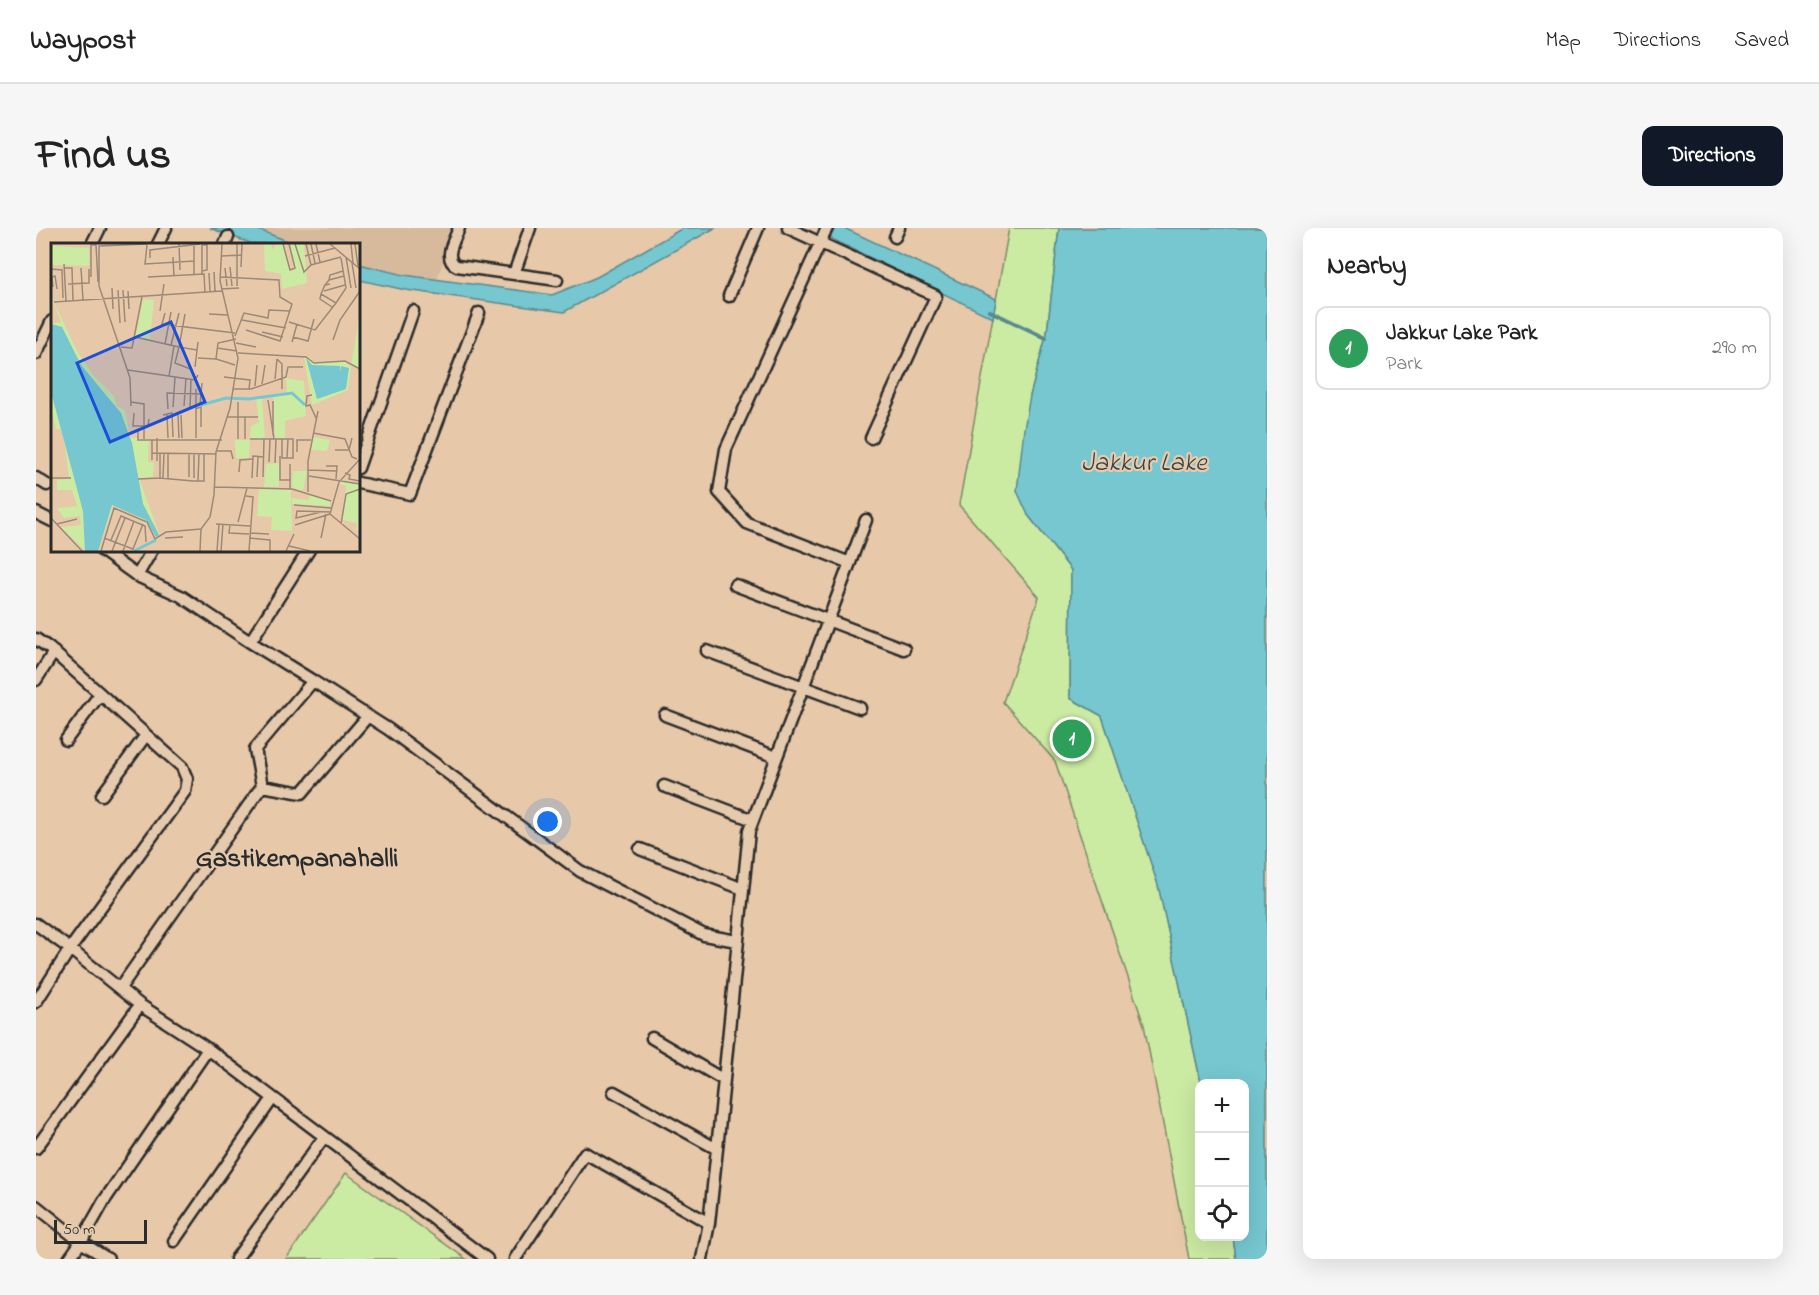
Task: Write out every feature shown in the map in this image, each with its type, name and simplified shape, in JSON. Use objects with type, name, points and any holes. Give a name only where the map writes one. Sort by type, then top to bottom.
[{"type":"street","points":[[92,243],[100,228]]},
{"type":"street","points":[[158,243],[166,228]]},
{"type":"street","points":[[459,228],[450,252],[449,259],[452,264],[557,280]]},
{"type":"street","points":[[514,274],[530,228]]},
{"type":"street","points":[[729,296],[758,228]]},
{"type":"street","points":[[788,228],[936,296],[871,438]]},
{"type":"street","points":[[827,228],[726,449],[719,492],[747,523],[850,563]]},
{"type":"street","points":[[360,462],[413,311]]},
{"type":"street","points":[[360,483],[410,495],[479,312]]},
{"type":"street","points":[[36,354],[49,335]]},
{"type":"street","points":[[36,477],[47,485]]},
{"type":"street","points":[[36,513],[51,520]]},
{"type":"street","points":[[702,1259],[709,1223],[717,1149],[748,831],[866,520]]},
{"type":"street","points":[[103,552],[137,576],[181,596],[388,729],[580,871],[704,935],[737,941]]},
{"type":"street","points":[[137,576],[151,552]]},
{"type":"street","points":[[250,642],[308,552]]},
{"type":"street","points":[[735,585],[904,649]]},
{"type":"street","points":[[36,639],[54,652],[182,767],[187,779],[185,791],[70,949],[36,1002]]},
{"type":"street","points":[[707,651],[860,708]]},
{"type":"street","points":[[36,680],[54,652]]},
{"type":"street","points":[[120,988],[262,786],[255,749],[314,681]]},
{"type":"street","points":[[66,740],[100,693]]},
{"type":"street","points":[[665,715],[777,757]]},
{"type":"street","points":[[262,786],[302,793],[368,716]]},
{"type":"street","points":[[102,795],[147,735]]},
{"type":"street","points":[[664,786],[753,820]]},
{"type":"street","points":[[640,849],[743,889]]},
{"type":"street","points":[[36,924],[140,1005],[208,1049],[487,1259]]},
{"type":"street","points":[[36,1148],[140,1005]]},
{"type":"street","points":[[652,1038],[724,1080]]},
{"type":"street","points":[[69,1259],[104,1200],[208,1049]]},
{"type":"street","points":[[614,1092],[717,1149]]},
{"type":"street","points":[[174,1241],[273,1098]]},
{"type":"street","points":[[236,1259],[324,1137]]},
{"type":"street","points":[[515,1259],[585,1153],[709,1223]]},
{"type":"street","points":[[36,1206],[81,1242],[108,1259]]},
{"type":"shaded area","points":[[254,228],[455,228],[437,279],[404,275],[360,264],[360,243],[292,243]]},
{"type":"green space","points":[[1009,228],[1059,228],[1047,333],[1030,396],[1028,515],[1071,570],[1070,698],[1102,716],[1158,884],[1200,1079],[1195,1079],[1195,1241],[1234,1241],[1236,1259],[1189,1259],[1144,1025],[1055,761],[1003,702],[1039,597],[959,505]]},
{"type":"green space","points":[[346,1173],[466,1259],[286,1259]]},
{"type":"water","points":[[210,228],[254,228],[292,243],[249,243]]},
{"type":"water","points":[[683,228],[715,228],[564,312],[406,290],[360,280],[360,264],[404,275],[552,295],[597,277]]},
{"type":"water","points":[[835,228],[844,228],[996,299],[993,318],[830,238]]},
{"type":"water","name":"Jakkur Lake","points":[[1059,228],[1267,228],[1267,1259],[1236,1259],[1234,1241],[1249,1241],[1249,1079],[1200,1079],[1158,885],[1102,716],[1070,698],[1071,570],[1028,515],[1017,491],[1030,396],[1047,333]]},
{"type":"waterway","points":[[990,311],[1046,338]]},
{"type":"place","name":"Jakkur Lake Park","points":[[1072,739]]},
{"type":"district","name":"Gastikempanahalli","points":[[297,859]]}]
